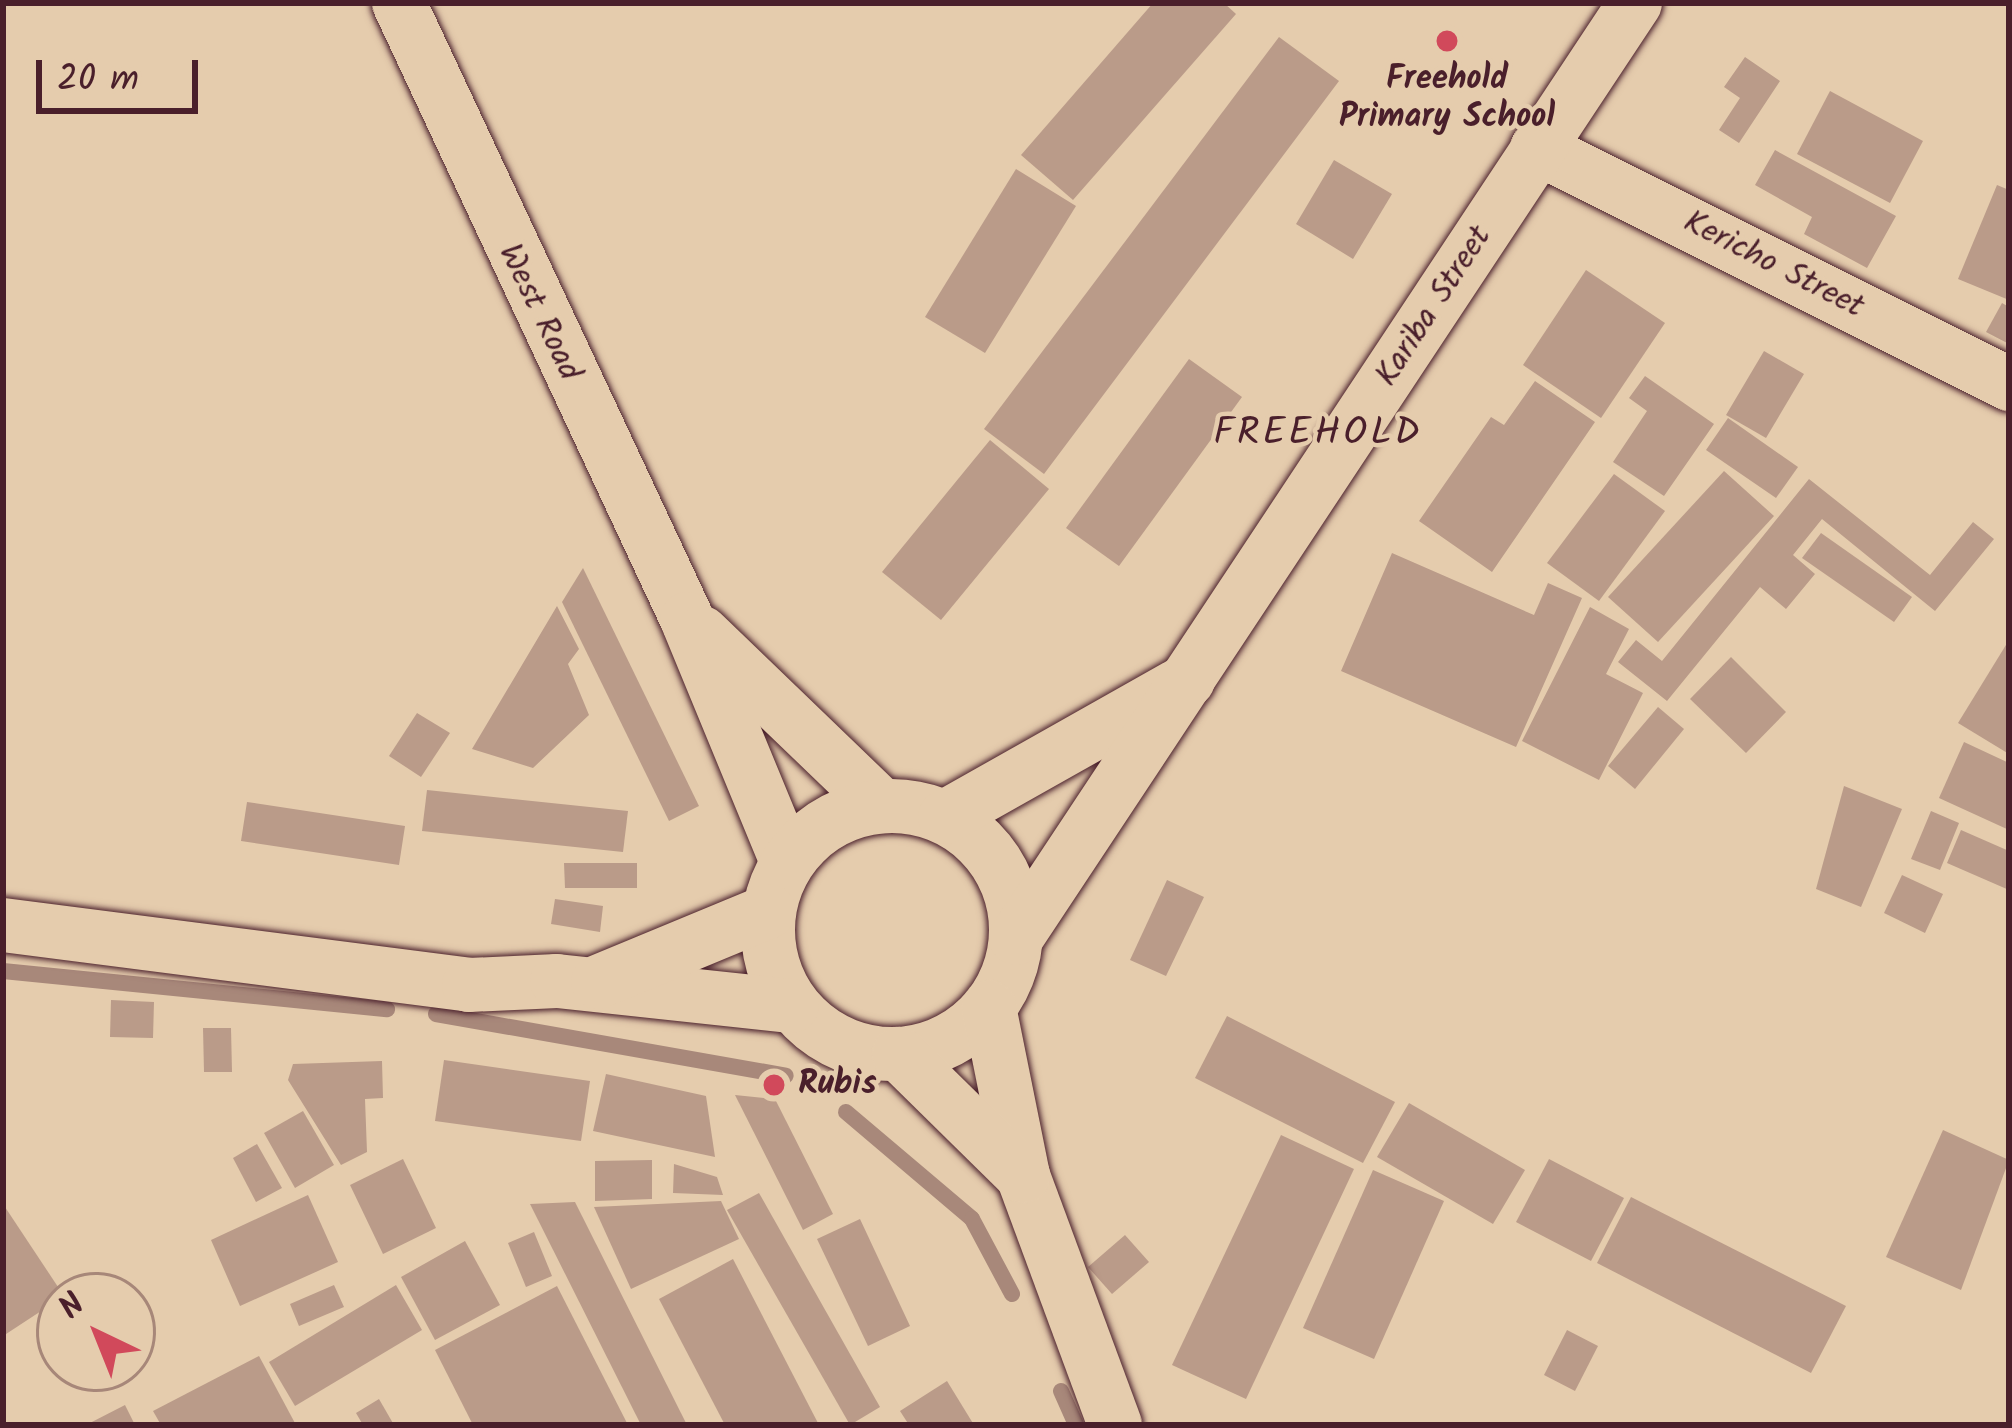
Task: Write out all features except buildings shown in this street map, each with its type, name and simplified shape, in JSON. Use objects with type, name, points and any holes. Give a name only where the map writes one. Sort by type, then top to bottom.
[{"type":"street","name":"West Road","points":[[399,3],[687,619],[778,887]]},
{"type":"street","name":"Kariba Street","points":[[1016,938],[1200,673],[1635,3]]},
{"type":"street","name":"Kericho Street","points":[[1538,148],[2009,384]]},
{"type":"street","name":"West Road","points":[[687,619],[882,806]]},
{"type":"street","points":[[946,817],[1200,673]]},
{"type":"street","points":[[590,985],[778,887],[828,823],[882,806],[946,817],[1000,866],[1016,938],[989,1007],[948,1039],[899,1054],[839,1043],[792,1006],[768,944],[778,887]]},
{"type":"street","points":[[3,925],[469,985],[590,985],[792,1006]]},
{"type":"street","points":[[989,1007],[1023,1176],[1115,1425]]},
{"type":"street","points":[[899,1054],[1023,1176]]},
{"type":"waterway","points":[[3,971],[387,1009]]},
{"type":"waterway","points":[[436,1014],[786,1076]]},
{"type":"waterway","points":[[846,1112],[972,1219],[1012,1294]]},
{"type":"waterway","points":[[1061,1391],[1076,1425]]},
{"type":"place","name":"Freehold Primary School","points":[[1447,41]]},
{"type":"place","name":"Rubis","points":[[774,1085]]},
{"type":"district","name":"FREEHOLD","points":[[1318,434]]}]
